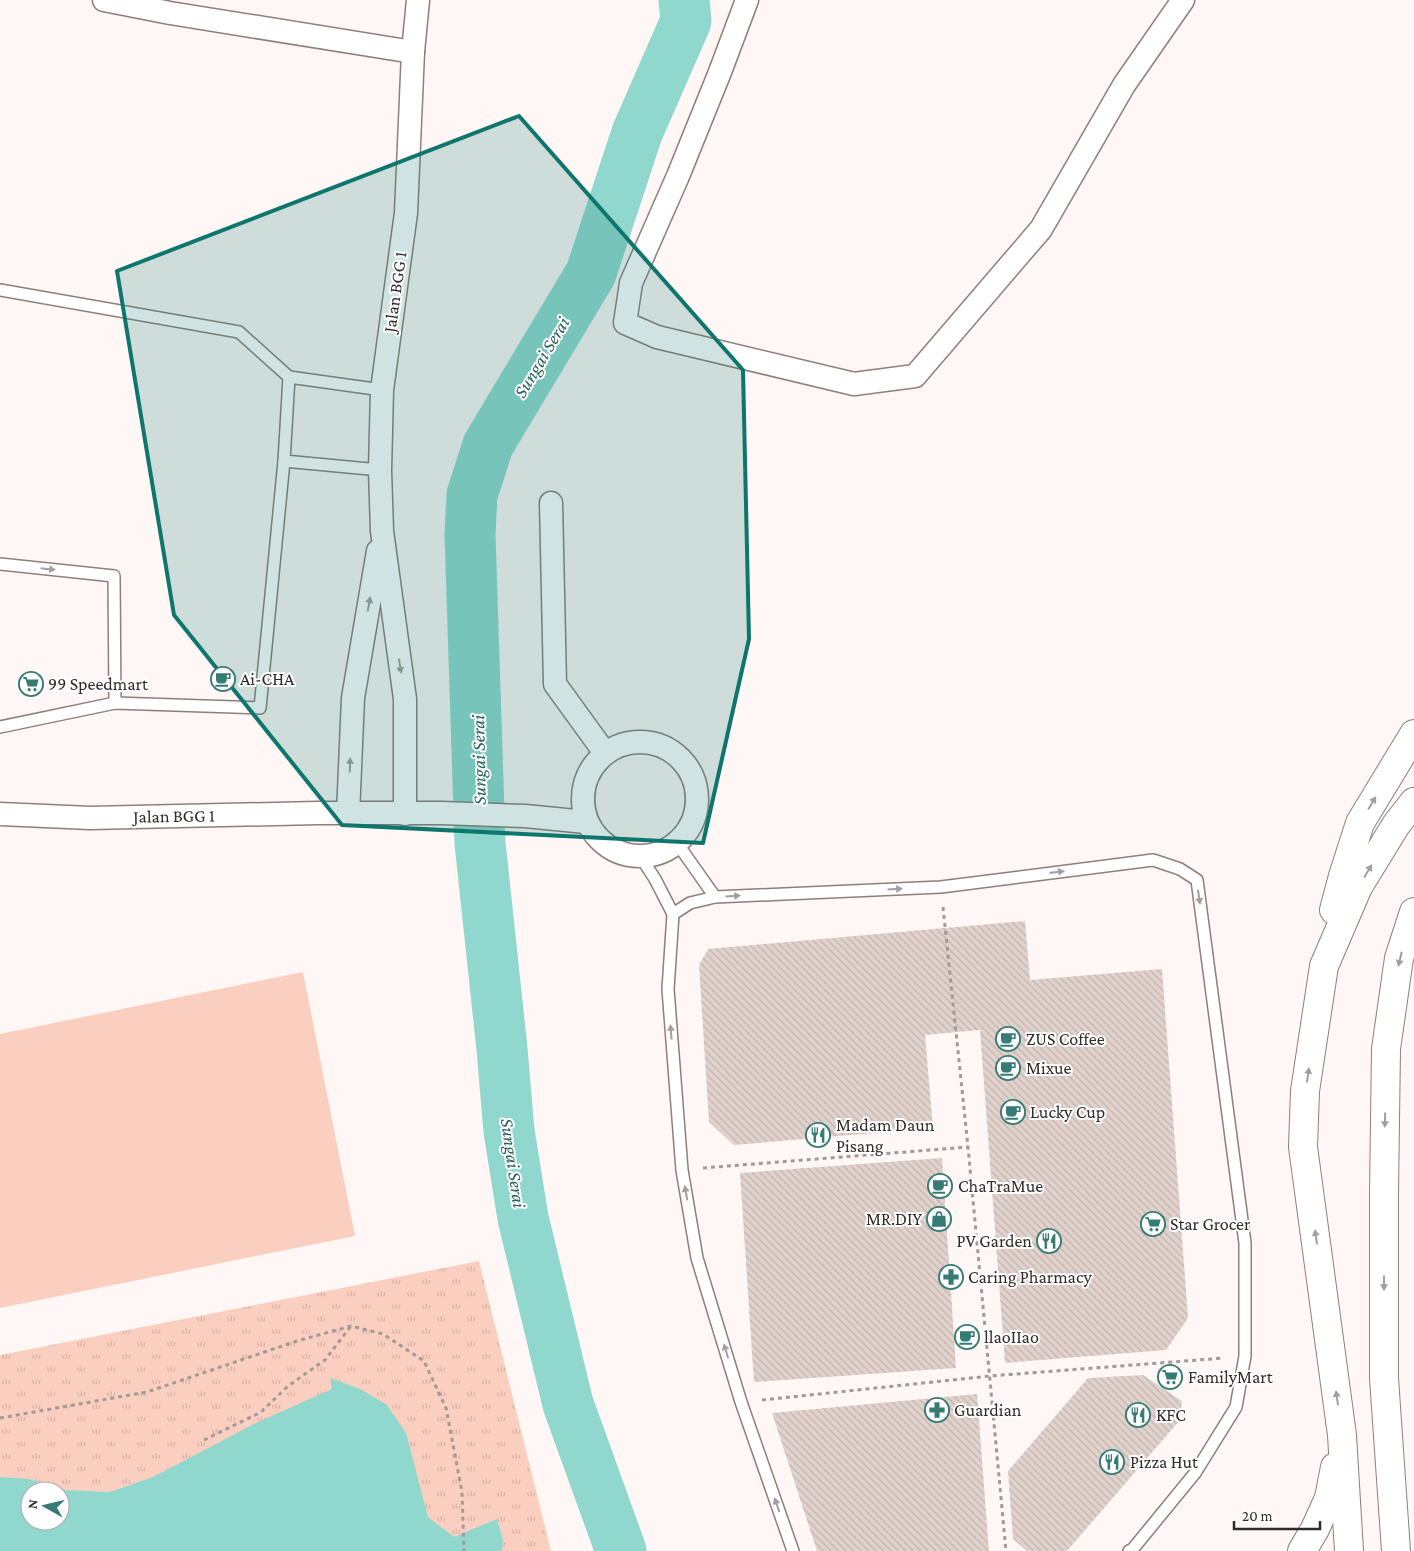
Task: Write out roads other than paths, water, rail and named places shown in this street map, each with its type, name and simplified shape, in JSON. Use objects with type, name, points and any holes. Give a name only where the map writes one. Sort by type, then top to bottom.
[{"type":"main road","points":[[1349,1551],[1342,1435],[1303,1148],[1305,1091],[1332,918],[1343,876],[1360,823],[1414,734]]},
{"type":"main road","points":[[1324,966],[1358,887],[1396,826],[1414,802]]},
{"type":"main road","points":[[1396,1551],[1384,1378],[1386,1049],[1399,958],[1414,912]]},
{"type":"main road","points":[[1302,1551],[1315,1529],[1329,1498],[1342,1435]]},
{"type":"main road","points":[[1386,1551],[1384,1506],[1390,1469]]},
{"type":"street","points":[[104,0],[170,13],[413,52]]},
{"type":"street","name":"Jalan BGG 1","points":[[405,814],[405,699],[382,531],[380,470],[382,390],[406,213],[413,52],[418,0]]},
{"type":"street","points":[[747,0],[678,176],[631,283],[625,323],[657,337],[854,384],[915,376],[1042,229],[1124,86],[1183,0]]},
{"type":"street","points":[[551,503],[555,684],[605,753]]},
{"type":"street","name":"Jalan BGG 1","points":[[348,814],[353,698],[382,531]]},
{"type":"street","points":[[631,741],[651,741],[670,748],[685,762],[695,779],[698,799],[692,825],[677,843],[658,854],[640,856],[623,854],[607,846],[586,822],[583,797],[586,778],[597,760],[612,748],[631,741]]},
{"type":"street","name":"Jalan BGG 1","points":[[0,814],[90,818],[318,813],[442,813],[525,816],[586,822]]},
{"type":"lane","points":[[0,290],[239,332],[289,377],[382,390]]},
{"type":"lane","points":[[0,727],[115,703],[260,708],[284,461],[289,377]]},
{"type":"lane","points":[[284,461],[380,470]]},
{"type":"lane","points":[[0,564],[114,576],[115,703]]},
{"type":"lane","points":[[677,843],[715,897]]},
{"type":"lane","points":[[640,856],[655,879],[673,914],[668,988],[682,1170],[697,1258],[741,1402],[793,1551]]},
{"type":"lane","points":[[673,914],[690,903],[715,897],[941,887],[1153,860],[1180,869],[1197,880],[1245,1243],[1245,1356],[1236,1407],[1195,1473],[1132,1550],[1129,1551]]},
{"type":"water","points":[[330,1378],[360,1389],[387,1405],[406,1433],[428,1517],[454,1537],[497,1519],[503,1540],[502,1551],[0,1551],[0,1477],[35,1481],[20,1481],[20,1531],[70,1531],[70,1490],[110,1492],[153,1477],[258,1422],[332,1389]]},
{"type":"waterway","name":"Sungai Serai","points":[[621,1551],[568,1404],[523,1218],[509,1131],[480,843],[470,534],[472,495],[488,445],[591,273],[637,133],[686,21],[684,0]]},
{"type":"place","name":"Ai-CHA","points":[[223,679]]},
{"type":"place","name":"99 Speedmart","points":[[31,684]]},
{"type":"place","name":"ZUS Coffee","points":[[1008,1039]]},
{"type":"place","name":"Mixue","points":[[1008,1068]]},
{"type":"place","name":"Lucky Cup","points":[[1013,1112]]},
{"type":"place","name":"Madam Daun Pisang","points":[[818,1135]]},
{"type":"place","name":"ChaTraMue","points":[[940,1186]]},
{"type":"place","name":"MR.DIY","points":[[939,1219]]},
{"type":"place","name":"Star Grocer","points":[[1153,1224]]},
{"type":"place","name":"PV Garden","points":[[1049,1241]]},
{"type":"place","name":"Caring Pharmacy","points":[[951,1277]]},
{"type":"place","name":"llaoIIao","points":[[967,1337]]},
{"type":"place","name":"FamilyMart","points":[[1170,1377]]},
{"type":"place","name":"Guardian","points":[[937,1410]]},
{"type":"place","name":"KFC","points":[[1138,1415]]},
{"type":"place","name":"Pizza Hut","points":[[1112,1462]]}]
